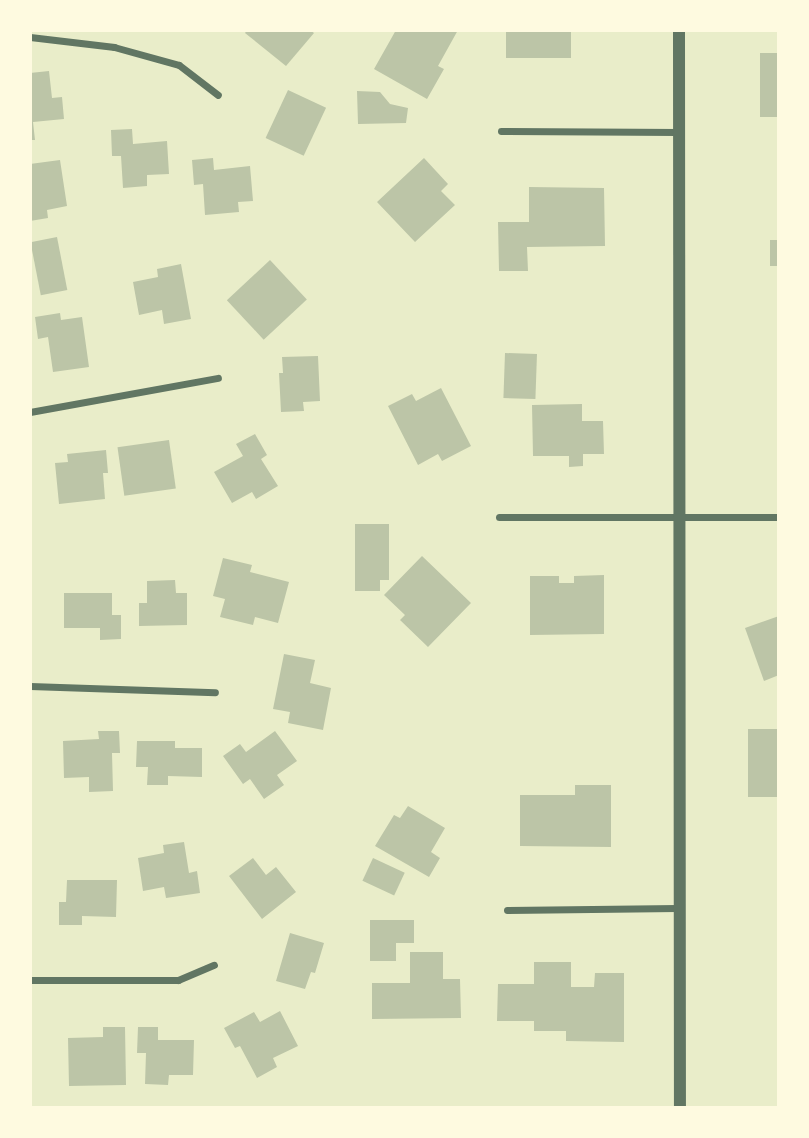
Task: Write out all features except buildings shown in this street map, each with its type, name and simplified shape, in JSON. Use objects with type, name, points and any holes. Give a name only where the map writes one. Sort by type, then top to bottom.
[{"type":"street","points":[[679,30],[677,908],[680,1108]]},
{"type":"street","points":[[30,37],[114,47],[179,65],[218,95]]},
{"type":"street","points":[[501,131],[678,132]]},
{"type":"street","points":[[30,412],[218,378]]},
{"type":"street","points":[[499,517],[779,517]]},
{"type":"street","points":[[30,685],[215,692]]},
{"type":"street","points":[[507,910],[677,908]]},
{"type":"street","points":[[30,980],[177,980],[214,965]]}]
